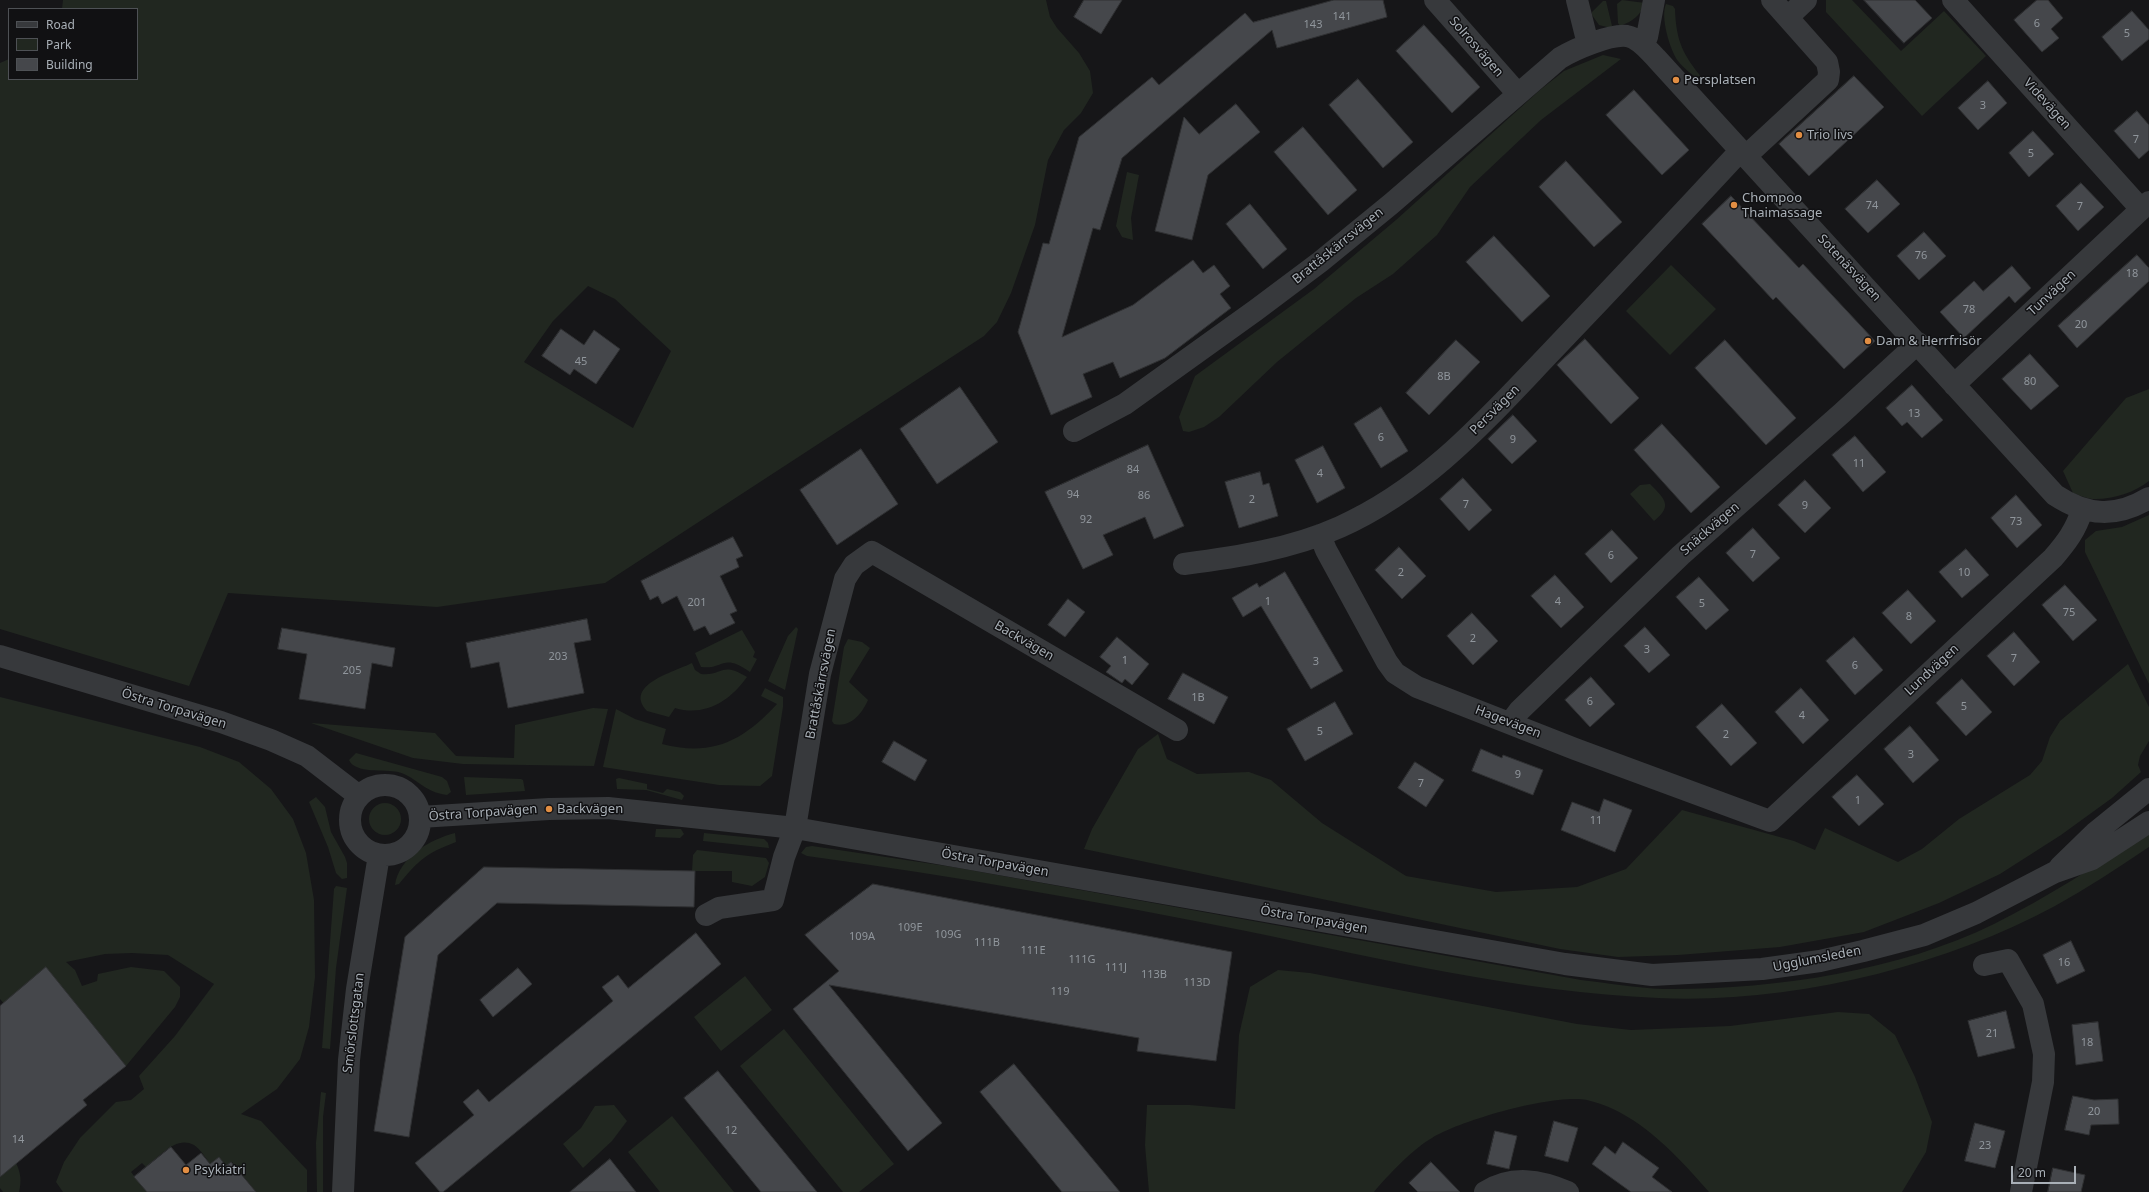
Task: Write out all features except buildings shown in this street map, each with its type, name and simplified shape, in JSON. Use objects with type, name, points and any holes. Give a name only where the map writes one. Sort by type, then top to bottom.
[{"type":"street","name":"Solrosvägen","points":[[1435,0],[1518,94]]},
{"type":"street","points":[[1577,0],[1588,44]]},
{"type":"street","points":[[1641,44],[1647,37],[1654,0]]},
{"type":"street","points":[[1743,153],[1828,80],[1829,72],[1827,62],[1772,0]]},
{"type":"street","points":[[1788,17],[1806,0]]},
{"type":"street","name":"Videvägen","points":[[1953,0],[2145,205]]},
{"type":"street","name":"Sotenäsvägen","points":[[1588,44],[1627,36],[1641,44],[1918,343],[1954,385],[2055,495],[2082,510],[2104,513],[2138,504],[2149,498]]},
{"type":"street","name":"Brattåskärrsvägen","points":[[1074,431],[1124,404],[1256,310],[1320,262],[1391,204],[1560,58],[1588,44]]},
{"type":"street","name":"Persvägen","points":[[1184,564],[1249,556],[1320,535],[1341,527],[1390,500],[1418,482],[1457,449],[1743,153]]},
{"type":"street","name":"Tunvägen","points":[[1954,385],[2145,205]]},
{"type":"street","name":"Snäckvägen","points":[[1510,723],[1519,710],[1681,554],[1842,413],[1918,343]]},
{"type":"street","name":"Lundvägen","points":[[1770,821],[2053,558],[2078,526],[2082,510]]},
{"type":"street","name":"Hagevägen","points":[[1320,535],[1330,557],[1387,662],[1395,673],[1417,687],[1770,821]]},
{"type":"street","name":"Brattåskärrsvägen","points":[[795,828],[820,674],[845,579],[854,565],[872,552]]},
{"type":"street","name":"Backvägen","points":[[872,552],[1177,730]]},
{"type":"street","name":"Östra Torpavägen","points":[[0,656],[221,722],[271,740],[307,756],[359,796]]},
{"type":"street","points":[[388,784],[396,786],[410,795],[419,809],[420,817],[417,835],[409,846],[397,853],[379,855],[365,849],[359,844],[351,831],[351,809],[359,796],[372,787],[388,784]]},
{"type":"street","name":"Ugglumsleden","points":[[2055,872],[2096,832],[2149,789]]},
{"type":"street","name":"Östra Torpavägen","points":[[420,817],[527,810],[608,808],[795,828],[1565,964]]},
{"type":"street","name":"Ugglumsleden","points":[[1565,964],[1652,975],[1762,970],[1820,961],[1924,935],[1976,913],[2055,872],[2092,859],[2149,822]]},
{"type":"street","points":[[706,915],[719,908],[773,900],[784,856],[795,828]]},
{"type":"street","name":"Smörslottsgatan","points":[[343,1192],[349,1060],[357,989],[379,855]]},
{"type":"street","points":[[1984,965],[2008,960],[2032,1004],[2044,1054],[2043,1082],[2021,1192]]},
{"type":"street","points":[[1484,1192],[1511,1182],[1525,1180],[1544,1183],[1568,1192]]},
{"type":"green space","points":[[63,0],[1046,0],[1050,17],[1057,28],[1079,53],[1090,71],[1093,93],[1081,113],[1064,130],[1048,160],[1035,225],[1011,293],[997,322],[984,336],[605,583],[437,607],[228,593],[189,686],[0,629],[0,63],[8,59],[8,80],[138,80],[138,8],[62,8]],"holes":[[[588,286],[615,299],[671,351],[633,428],[524,362],[553,321]]]},
{"type":"green space","points":[[1622,0],[1645,3],[1636,18],[1620,26],[1618,23],[1617,4]]},
{"type":"green space","points":[[1826,0],[1852,0],[1901,51],[1944,11],[1986,56],[1922,116],[1826,12]]},
{"type":"green space","points":[[1603,1],[1606,1],[1612,26],[1611,28],[1599,25],[1592,15],[1592,12]]},
{"type":"green space","points":[[1666,4],[1673,6],[1675,9],[1679,39],[1690,62],[1703,79],[1702,82],[1683,67],[1675,56],[1669,42],[1665,25],[1664,10]]},
{"type":"green space","points":[[1603,55],[1621,59],[1541,120],[1470,187],[1437,235],[1393,274],[1356,298],[1277,362],[1219,417],[1204,427],[1189,432],[1183,431],[1179,417],[1195,376],[1314,289],[1396,220],[1540,90],[1564,71]]},
{"type":"green space","points":[[1127,172],[1139,175],[1131,218],[1133,240],[1122,237],[1116,226]]},
{"type":"green space","points":[[1671,265],[1716,309],[1670,355],[1626,311]]},
{"type":"green space","points":[[2149,389],[2149,481],[2136,489],[2114,497],[2092,499],[2073,493],[2063,471],[2126,398]]},
{"type":"green space","points":[[1650,484],[1660,494],[1665,502],[1664,511],[1654,521],[1630,494],[1640,485]]},
{"type":"green space","points":[[2149,515],[2149,684],[2085,552],[2085,540],[2096,531],[2122,527]]},
{"type":"green space","points":[[796,627],[798,629],[785,690],[768,681],[788,636]]},
{"type":"green space","points":[[742,630],[755,652],[753,657],[757,659],[750,672],[741,666],[728,662],[709,667],[701,667],[695,653]]},
{"type":"green space","points":[[848,639],[862,642],[870,648],[849,682],[868,700],[855,719],[840,725],[834,724],[832,721],[844,647]]},
{"type":"green space","points":[[692,663],[695,670],[701,674],[714,673],[722,670],[732,670],[747,677],[733,693],[716,705],[697,710],[675,708],[669,717],[647,711],[641,702],[641,694],[646,687],[664,675]]},
{"type":"green space","points":[[2128,664],[2149,707],[2149,741],[2140,756],[2138,765],[2141,772],[2112,798],[2061,835],[2000,874],[1939,903],[1864,932],[1780,947],[1678,955],[1618,957],[1560,949],[1084,849],[1092,829],[1138,749],[1158,734],[1167,759],[1197,774],[1249,772],[1271,780],[1322,823],[1406,876],[1496,892],[1577,887],[1626,869],[1682,810],[1794,841],[1815,850],[1825,828],[1898,862],[1922,849],[1959,819],[2030,775],[2042,761],[2050,737],[2060,721]]},
{"type":"green space","points":[[765,688],[783,697],[783,707],[772,776],[760,786],[719,785],[603,767],[616,709],[635,719],[666,729],[662,744],[680,748],[711,747],[726,743],[752,728],[777,704],[761,696]]},
{"type":"green space","points":[[0,697],[200,747],[239,762],[271,789],[293,819],[306,853],[314,900],[315,977],[309,1027],[300,1059],[277,1089],[241,1114],[261,1121],[307,1170],[307,1192],[256,1192],[232,1162],[226,1166],[219,1157],[210,1164],[194,1145],[187,1143],[181,1143],[168,1148],[146,1167],[142,1163],[131,1172],[147,1192],[63,1192],[56,1182],[64,1162],[80,1138],[116,1102],[131,1100],[144,1089],[139,1076],[175,1036],[214,984],[168,955],[132,953],[105,954],[66,962],[75,970],[82,986],[97,981],[98,974],[131,967],[164,971],[180,987],[180,997],[175,1007],[126,1066],[46,968],[22,987],[55,1065],[0,999]]},
{"type":"green space","points":[[593,708],[608,709],[594,766],[463,764],[413,758],[311,723],[435,733],[456,756],[514,758],[515,725]]},
{"type":"green space","points":[[356,753],[442,777],[447,781],[451,792],[447,795],[432,791],[405,774],[398,772],[371,770],[357,767],[349,760]]},
{"type":"green space","points":[[464,777],[521,779],[523,780],[525,791],[466,795]]},
{"type":"green space","points":[[619,778],[647,784],[647,789],[663,793],[667,789],[680,792],[684,796],[682,800],[646,790],[617,789],[616,779]]},
{"type":"green space","points":[[316,797],[325,807],[331,832],[345,857],[347,863],[347,878],[342,879],[336,873],[328,847],[309,802]]},
{"type":"green space","points":[[382,803],[388,803],[398,810],[401,819],[400,825],[394,832],[388,835],[382,835],[372,828],[369,822],[369,816],[376,806]]},
{"type":"green space","points":[[656,829],[681,829],[684,834],[680,838],[655,837]]},
{"type":"green space","points":[[2149,830],[2149,847],[2102,878],[2055,906],[2010,928],[1963,947],[1913,964],[1862,978],[1811,988],[1759,995],[1708,998],[1658,998],[1606,995],[1502,982],[1082,900],[917,872],[807,856],[801,853],[806,847],[812,846],[953,867],[1581,980],[1632,987],[1663,989],[1746,986],[1789,982],[1875,966],[1916,955],[1956,941],[1994,924],[2034,903],[2092,868]]},
{"type":"green space","points":[[455,833],[456,842],[437,850],[424,858],[399,884],[395,885],[398,875],[409,858],[436,840]]},
{"type":"green space","points":[[704,833],[764,839],[768,843],[769,848],[703,841]]},
{"type":"green space","points":[[697,850],[766,858],[769,863],[765,877],[752,886],[732,882],[732,871],[692,871],[693,855]]},
{"type":"green space","points":[[336,886],[347,888],[336,968],[330,1049],[322,1048],[334,889]]},
{"type":"green space","points":[[1278,970],[1310,973],[1577,1024],[1631,1030],[1730,1026],[1838,1012],[1869,1014],[1895,1035],[1915,1077],[1932,1122],[1926,1152],[1902,1192],[1709,1192],[1665,1145],[1627,1116],[1603,1105],[1587,1100],[1572,1099],[1552,1101],[1508,1110],[1485,1116],[1446,1131],[1417,1148],[1374,1192],[1149,1192],[1145,1145],[1147,1105],[1190,1105],[1235,1109],[1239,1035],[1250,987]]},
{"type":"green space","points":[[745,976],[772,1010],[721,1051],[694,1017]]},
{"type":"green space","points":[[784,1029],[894,1164],[859,1192],[843,1192],[740,1066]]},
{"type":"green space","points":[[321,1092],[326,1093],[323,1117],[323,1192],[317,1192],[316,1143]]},
{"type":"green space","points":[[614,1105],[627,1121],[612,1141],[583,1168],[563,1144],[581,1128],[595,1106]]},
{"type":"green space","points":[[672,1116],[734,1192],[660,1192],[628,1152]]},
{"type":"green space","points":[[0,1141],[17,1164],[20,1177],[19,1192],[3,1192],[0,1188]]},
{"type":"place","name":"Persplatsen","points":[[1676,80]]},
{"type":"place","name":"Trio livs","points":[[1799,135]]},
{"type":"place","name":"Chompoo Thaimassage","points":[[1734,205]]},
{"type":"place","name":"Dam & Herrfrisör","points":[[1868,341]]},
{"type":"place","name":"Backvägen","points":[[549,809]]},
{"type":"place","name":"Psykiatri","points":[[186,1170]]}]
